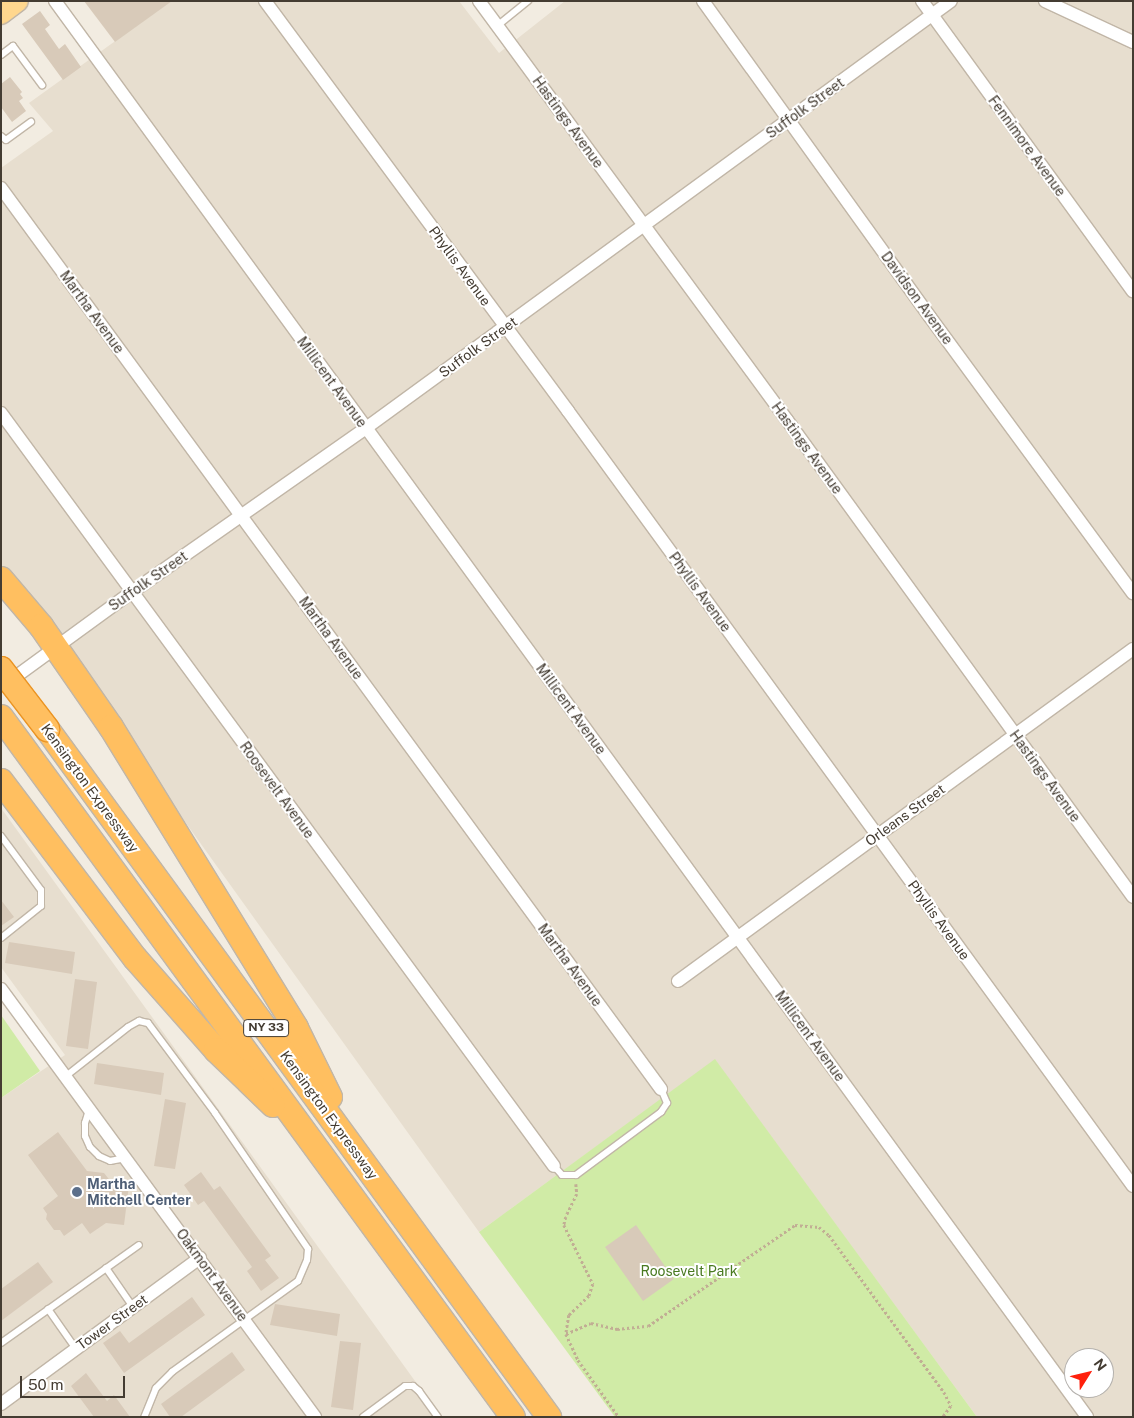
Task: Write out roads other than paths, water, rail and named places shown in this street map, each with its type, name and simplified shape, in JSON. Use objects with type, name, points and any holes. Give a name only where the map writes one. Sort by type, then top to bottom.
[{"type":"highway","points":[[1,579],[56,647],[111,727],[296,1028],[360,1156]]},
{"type":"highway","name":"Kensington Expressway","points":[[1,669],[360,1156],[549,1417]]},
{"type":"highway","name":"Kensington Expressway","points":[[1,716],[513,1417]]},
{"type":"highway","points":[[1,781],[106,922],[166,994],[216,1050],[320,1151]]},
{"type":"main road","points":[[1,14],[18,1]]},
{"type":"street","name":"Millicent Avenue","points":[[55,1],[1087,1417]]},
{"type":"street","name":"Phyllis Avenue","points":[[265,1],[878,835],[1133,1186]]},
{"type":"street","name":"Hastings Avenue","points":[[479,1],[1133,897]]},
{"type":"street","name":"Davidson Avenue","points":[[703,1],[1133,593]]},
{"type":"street","name":"Fennimore Avenue","points":[[922,1],[1133,290]]},
{"type":"street","name":"Suffolk Street","points":[[1,687],[132,592],[366,428],[951,1]]},
{"type":"street","points":[[1045,1],[1133,42]]},
{"type":"street","name":"Martha Avenue","points":[[1,188],[661,1089]]},
{"type":"street","name":"Roosevelt Avenue","points":[[1,413],[554,1166]]},
{"type":"street","name":"Orleans Street","points":[[678,981],[1133,649]]},
{"type":"street","name":"Oakmont Avenue","points":[[1,988],[315,1417]]},
{"type":"street","name":"Tower Street","points":[[1,1404],[200,1258]]},
{"type":"lane","points":[[497,26],[525,2]]},
{"type":"lane","points":[[1,55],[13,46],[42,85]]},
{"type":"lane","points":[[1,136],[6,140],[31,122]]},
{"type":"lane","points":[[1,836],[41,890],[41,906],[1,938]]},
{"type":"lane","points":[[66,1076],[128,1027],[139,1021],[148,1023],[215,1113],[308,1249],[307,1260],[298,1281],[172,1372],[156,1388],[144,1417]]},
{"type":"lane","points":[[554,1166],[562,1175],[576,1175],[660,1112],[667,1103],[661,1089]]},
{"type":"lane","points":[[90,1109],[84,1123],[85,1136],[90,1147],[99,1156],[110,1161],[126,1158]]},
{"type":"lane","points":[[1,1343],[140,1245]]},
{"type":"lane","points":[[106,1268],[133,1307]]},
{"type":"lane","points":[[48,1309],[76,1349]]},
{"type":"lane","points":[[363,1417],[405,1386],[413,1386],[419,1391],[438,1417]]},
{"type":"place","name":"Martha Mitchell Center","points":[[77,1192]]},
{"type":"park label","name":"Roosevelt Park","points":[[689,1271]]}]
